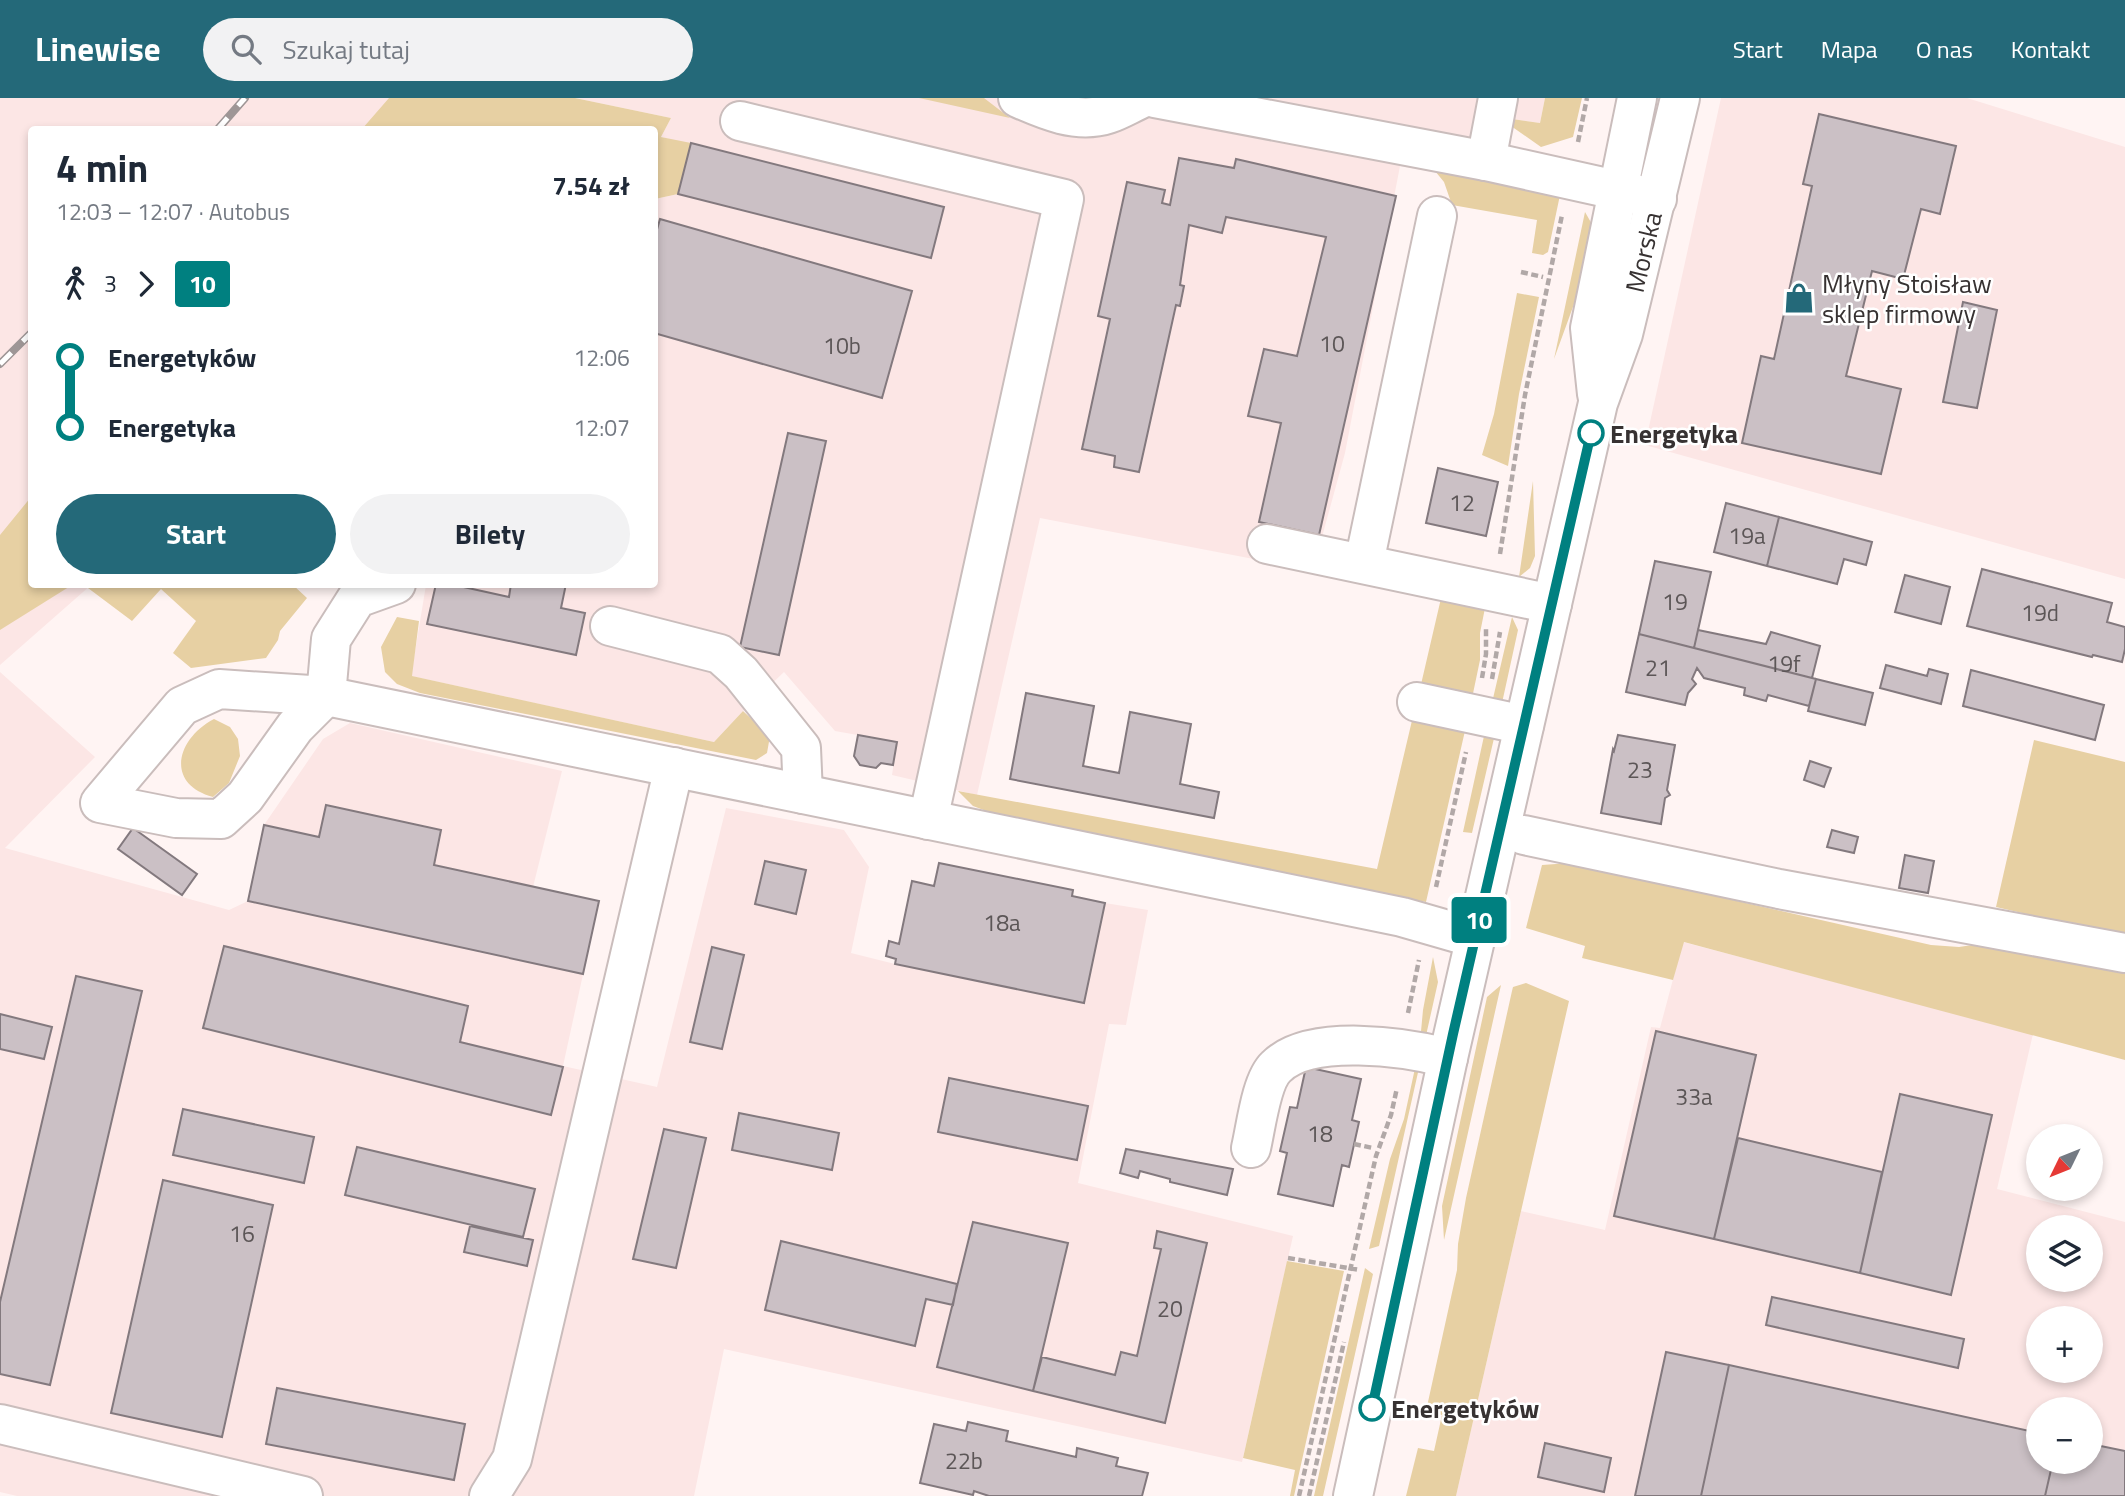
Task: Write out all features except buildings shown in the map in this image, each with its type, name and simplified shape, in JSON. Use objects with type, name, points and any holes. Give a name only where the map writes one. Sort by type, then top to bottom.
[{"type":"street","points":[[1018,98],[1050,112],[1079,118],[1106,115],[1143,98]]},
{"type":"street","points":[[1155,98],[1486,161],[1657,199]]},
{"type":"street","points":[[1486,161],[1498,98]]},
{"type":"street","name":"Morska","points":[[1598,403],[1590,328],[1616,190],[1637,98]]},
{"type":"street","name":"Morska","points":[[1353,1496],[1448,1058],[1598,403],[1623,334],[1679,98]]},
{"type":"street","points":[[740,121],[1064,198],[928,820]]},
{"type":"street","points":[[1364,563],[1437,216]]},
{"type":"street","points":[[1267,544],[1552,604]]},
{"type":"street","points":[[385,588],[357,598],[331,639],[326,696],[295,727],[245,797],[221,819],[176,818],[100,803],[183,706],[219,689],[326,696],[1402,917],[1475,938]]},
{"type":"street","points":[[610,626],[720,654],[727,660],[741,673],[801,748],[803,794]]},
{"type":"street","points":[[1417,702],[1524,725]]},
{"type":"street","points":[[489,1496],[512,1459],[674,767]]},
{"type":"street","points":[[1524,835],[1779,889],[2125,953]]},
{"type":"street","points":[[1251,1148],[1268,1080],[1275,1067],[1289,1058],[1307,1050],[1337,1047],[1405,1048],[1448,1058]]},
{"type":"street","points":[[0,1424],[303,1496]]},
{"type":"path","points":[[1576,149],[1587,98]]},
{"type":"path","points":[[1498,564],[1525,395],[1564,206]]},
{"type":"path","points":[[1521,272],[1543,277]]},
{"type":"path","points":[[1299,1496],[1376,1156],[1391,1115],[1420,956]]},
{"type":"path","points":[[1354,1144],[1373,1148]]},
{"type":"path","points":[[1288,1258],[1360,1270]]},
{"type":"shaded area","points":[[0,98],[515,98],[493,126],[28,126],[28,588],[88,588],[0,665]]},
{"type":"shaded area","points":[[389,98],[575,98],[671,118],[661,137],[691,143],[678,194],[658,198],[658,126],[365,126]]},
{"type":"shaded area","points":[[575,98],[1545,98],[1540,123],[1512,119],[1501,184],[1400,166],[1345,453],[1322,537],[1264,561],[1040,518],[977,795],[892,775],[897,742],[835,731],[784,672],[714,742],[411,676],[426,588],[658,588],[658,198],[678,194],[931,258],[943,206],[661,137],[671,118]]},
{"type":"shaded area","points":[[919,98],[984,98],[1010,118]]},
{"type":"shaded area","points":[[1545,98],[1582,98],[1573,137],[1541,147],[1511,126],[1512,119],[1540,123]]},
{"type":"shaded area","points":[[1721,98],[1967,98],[2125,147],[2125,579],[1645,445]]},
{"type":"shaded area","points":[[1435,171],[1560,195],[1548,252],[1543,255],[1532,253],[1537,220],[1452,205],[1444,182]]},
{"type":"shaded area","points":[[1585,212],[1593,226],[1589,263],[1554,359]]},
{"type":"shaded area","points":[[1517,293],[1539,297],[1519,394],[1508,466],[1482,455],[1494,414]]},
{"type":"shaded area","points":[[1533,481],[1535,556],[1530,568],[1519,577]]},
{"type":"shaded area","points":[[28,501],[28,588],[67,588],[0,630],[0,535]]},
{"type":"shaded area","points":[[88,588],[296,588],[307,598],[280,631],[278,640],[266,658],[191,668],[173,653],[196,621],[161,589],[132,621]]},
{"type":"shaded area","points":[[1442,594],[1486,603],[1480,633],[1480,660],[1471,703],[1419,693]]},
{"type":"shaded area","points":[[397,617],[419,621],[412,676],[714,742],[743,711],[770,736],[767,753],[756,760],[420,693],[397,684],[385,672],[381,647]]},
{"type":"shaded area","points":[[1512,617],[1518,630],[1502,703],[1491,707]]},
{"type":"shaded area","points":[[0,672],[95,757],[5,848],[229,910],[248,901],[264,825],[323,739],[350,723],[562,771],[533,887],[599,901],[563,1066],[657,1087],[726,808],[844,830],[869,867],[851,953],[895,964],[1084,1003],[1105,903],[1148,910],[1126,1025],[1109,1024],[1078,1183],[1293,1236],[1242,1462],[724,1349],[694,1496],[17,1496],[0,1492]]},
{"type":"shaded area","points":[[1414,712],[1467,722],[1426,902],[1005,818],[973,806],[958,791],[1377,869]]},
{"type":"shaded area","points":[[214,719],[230,727],[238,739],[240,756],[229,783],[213,797],[198,791],[188,782],[182,772],[181,761],[191,738]]},
{"type":"shaded area","points":[[1486,727],[1495,734],[1472,833],[1463,832]]},
{"type":"shaded area","points":[[2034,740],[2125,762],[2125,937],[1996,907]]},
{"type":"shaded area","points":[[1570,863],[1931,945],[1959,947],[1992,942],[2125,967],[2125,1060],[1684,942],[1673,980],[1582,958],[1585,946],[1526,928],[1542,865]]},
{"type":"shaded area","points":[[1683,942],[2033,1034],[1997,1189],[2026,1196],[2026,1201],[2044,1201],[2098,1215],[2026,1215],[2026,1292],[2103,1292],[2103,1216],[2125,1222],[2125,1496],[1456,1496],[1521,1211],[1605,1230],[1651,1027],[1660,1028]]},
{"type":"shaded area","points":[[1433,957],[1438,982],[1425,1040],[1420,1042],[1423,1010]]},
{"type":"shaded area","points":[[1526,983],[1569,1001],[1456,1496],[1406,1496],[1418,1448],[1434,1451],[1442,1415],[1426,1411],[1457,1270],[1458,1244],[1466,1198],[1513,987]]},
{"type":"shaded area","points":[[1501,985],[1444,1240],[1442,1206],[1487,997]]},
{"type":"shaded area","points":[[1417,1059],[1419,1068],[1379,1246],[1369,1249],[1390,1159],[1404,1119]]},
{"type":"shaded area","points":[[1287,1261],[1344,1271],[1294,1496],[1290,1496],[1295,1470],[1243,1458]]},
{"type":"shaded area","points":[[1365,1268],[1373,1274],[1323,1496],[1314,1496]]},
{"type":"railway","points":[[220,126],[245,98]]},
{"type":"railway","points":[[0,364],[28,336]]},
{"type":"bus line","name":"10","points":[[1372,1408],[1453,1034],[1591,433]]},
{"type":"place","name":"Młyny Stoisław sklep firmowy","points":[[1799,298]]},
{"type":"place","name":"Energetyka","points":[[1591,433]]},
{"type":"place","name":"Energetyków","points":[[1372,1408]]}]
